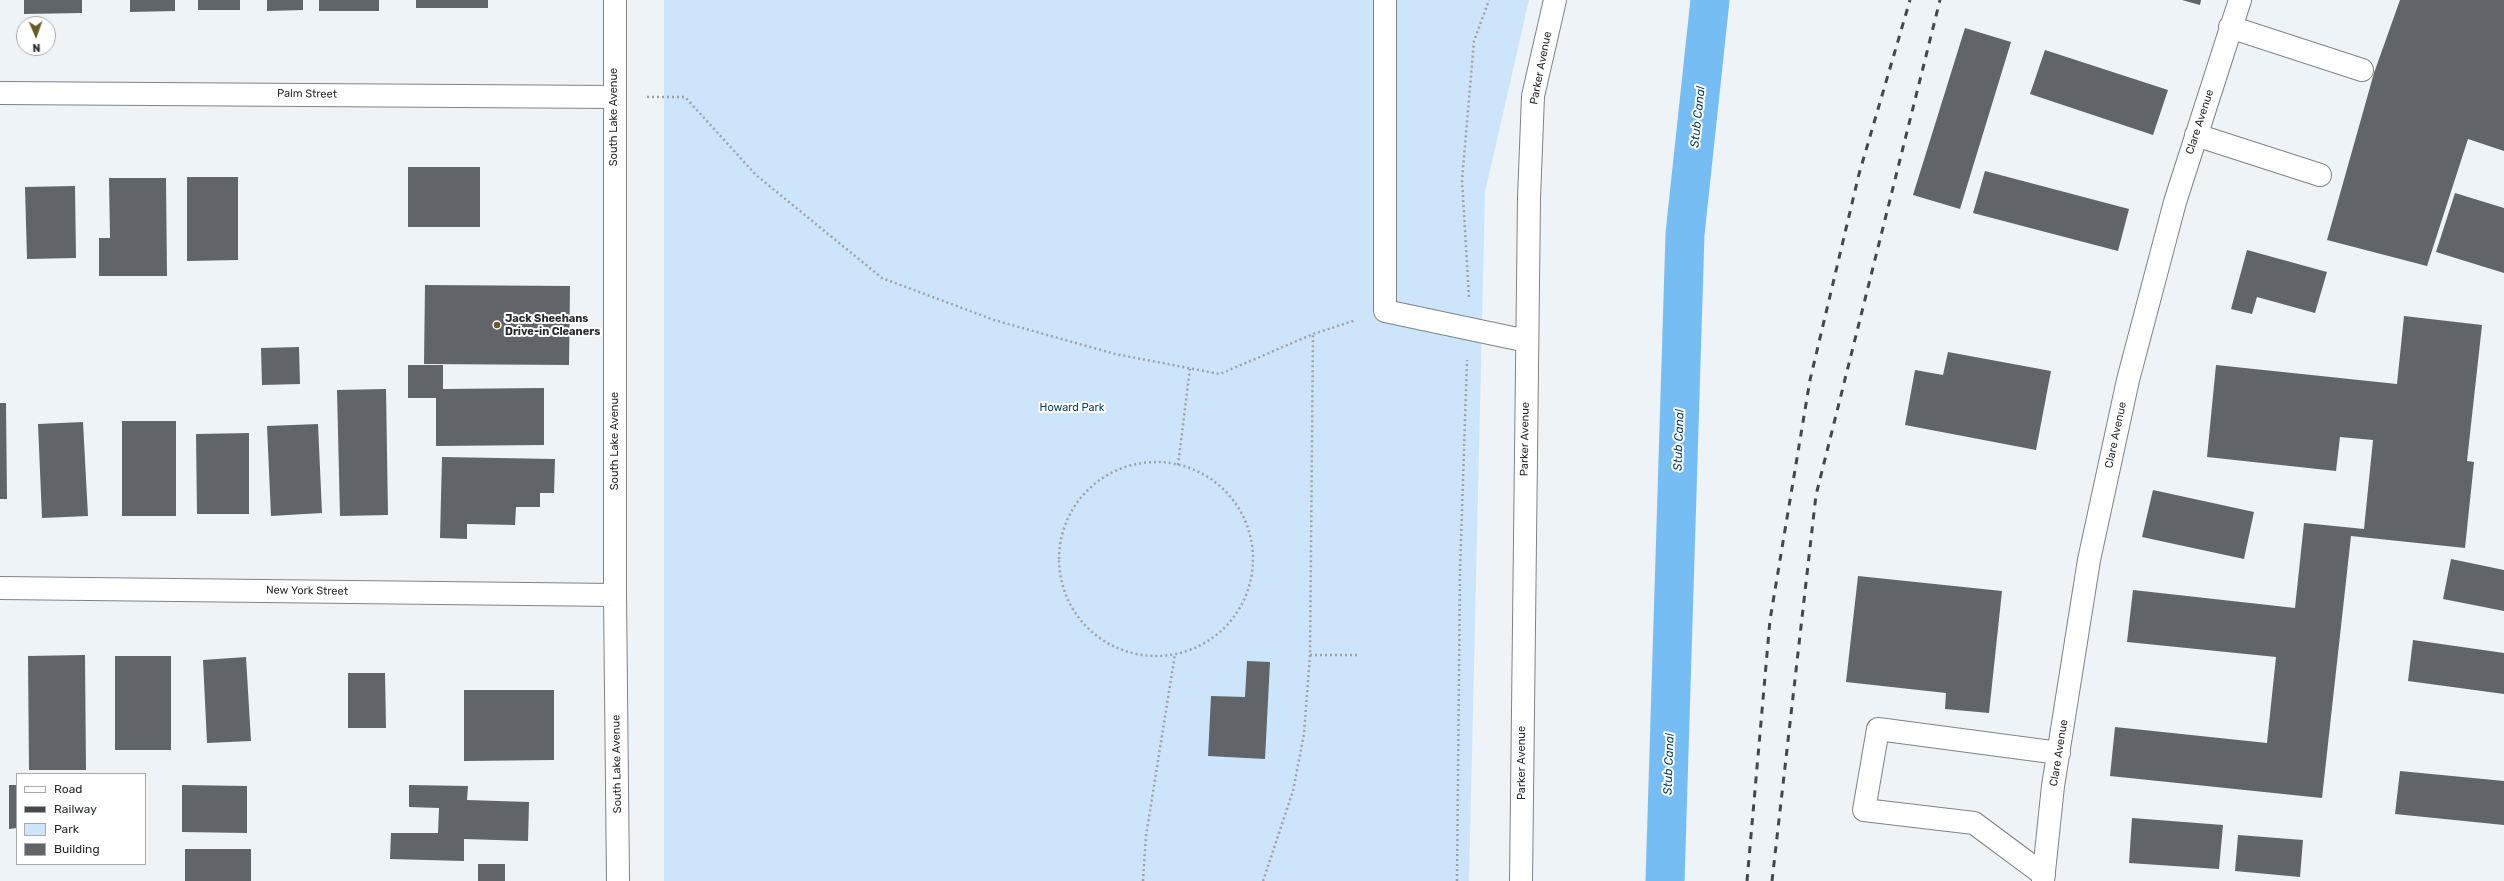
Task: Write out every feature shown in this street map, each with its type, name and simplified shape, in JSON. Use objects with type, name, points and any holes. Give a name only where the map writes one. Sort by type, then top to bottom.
[{"type":"street","name":"South Lake Avenue","points":[[615,0],[615,595],[618,881]]},
{"type":"street","points":[[1385,0],[1385,311],[1527,341]]},
{"type":"street","name":"Parker Avenue","points":[[1522,881],[1527,341],[1533,96],[1555,0]]},
{"type":"street","name":"Clare Avenue","points":[[2043,878],[2058,753],[2089,560],[2128,380],[2175,202],[2230,27],[2240,0]]},
{"type":"street","points":[[2230,27],[2362,70]]},
{"type":"street","name":"Palm Street","points":[[0,93],[614,97]]},
{"type":"street","points":[[2196,135],[2320,175]]},
{"type":"street","name":"New York Street","points":[[0,588],[615,595]]},
{"type":"street","points":[[2043,878],[1974,823],[1864,810],[1878,729],[2058,753]]},
{"type":"path","points":[[1457,881],[1460,571],[1469,290],[1462,180],[1474,40],[1489,0]]},
{"type":"path","points":[[614,97],[685,97],[756,175],[882,278],[994,320],[1115,354],[1220,374],[1313,334],[1385,311]]},
{"type":"path","points":[[1263,881],[1294,784],[1304,734],[1310,655],[1313,334]]},
{"type":"path","points":[[1178,465],[1190,368]]},
{"type":"path","points":[[1142,463],[1178,465],[1211,479],[1226,491],[1237,505],[1246,521],[1254,557],[1247,593],[1228,624],[1199,646],[1175,654],[1150,656],[1131,652],[1112,645],[1091,631],[1068,600],[1063,587],[1058,562],[1065,524],[1078,501],[1096,482],[1123,468],[1142,463]]},
{"type":"path","points":[[1143,881],[1146,836],[1175,654]]},
{"type":"path","points":[[1310,655],[1360,655]]},
{"type":"green space","name":"Howard Park","points":[[664,0],[1529,0],[1485,192],[1469,881],[664,881]]},
{"type":"building","points":[[24,0],[82,0],[82,13],[24,14]]},
{"type":"building","points":[[130,0],[175,0],[175,11],[130,12]]},
{"type":"building","points":[[198,0],[240,0],[240,10],[198,10]]},
{"type":"building","points":[[267,0],[303,0],[303,10],[267,11]]},
{"type":"building","points":[[319,0],[379,0],[379,11],[319,11]]},
{"type":"building","points":[[416,0],[488,0],[488,8],[416,8]]},
{"type":"building","points":[[2182,0],[2201,0],[2200,5]]},
{"type":"building","points":[[2400,0],[2504,0],[2504,151],[2468,139],[2427,266],[2327,240],[2374,73]]},
{"type":"building","points":[[1965,28],[2011,42],[1960,209],[1913,195]]},
{"type":"building","points":[[2045,50],[2168,90],[2153,135],[2030,94]]},
{"type":"building","points":[[408,167],[480,167],[480,227],[408,227]]},
{"type":"building","points":[[1985,171],[2129,209],[2118,251],[1973,213]]},
{"type":"building","points":[[187,177],[238,177],[238,260],[187,261]]},
{"type":"building","points":[[109,178],[166,178],[167,276],[99,276],[99,238],[110,238]]},
{"type":"building","points":[[75,186],[76,258],[27,259],[25,187]]},
{"type":"building","points":[[2455,193],[2504,208],[2504,273],[2436,252]]},
{"type":"building","points":[[2247,250],[2327,272],[2315,313],[2257,297],[2252,314],[2231,309]]},
{"type":"building","name":"Jack Sheehans Drive-in Cleaners","points":[[425,285],[570,286],[569,365],[424,364]]},
{"type":"building","points":[[2404,316],[2482,325],[2467,461],[2474,462],[2465,548],[2351,536],[2322,798],[2110,776],[2115,727],[2267,743],[2276,657],[2127,642],[2133,590],[2295,608],[2304,523],[2364,529],[2373,440],[2340,437],[2336,471],[2207,457],[2216,365],[2397,384]]},
{"type":"building","points":[[299,347],[300,384],[262,385],[261,348]]},
{"type":"building","points":[[1948,352],[2051,371],[2036,450],[1905,425],[1915,370],[1943,375]]},
{"type":"building","points":[[408,365],[443,365],[443,389],[544,388],[544,445],[436,446],[436,398],[408,398]]},
{"type":"building","points":[[386,389],[388,515],[340,516],[337,390]]},
{"type":"building","points":[[0,403],[6,403],[7,499],[0,499]]},
{"type":"building","points":[[122,421],[176,421],[176,516],[122,516]]},
{"type":"building","points":[[83,422],[88,516],[42,518],[38,424]]},
{"type":"building","points":[[318,424],[322,513],[271,516],[267,426]]},
{"type":"building","points":[[249,433],[249,514],[197,514],[196,434]]},
{"type":"building","points":[[442,457],[555,459],[554,493],[540,493],[540,507],[516,507],[515,525],[467,524],[467,539],[440,538]]},
{"type":"building","points":[[2153,490],[2254,512],[2244,559],[2142,537]]},
{"type":"building","points":[[2451,559],[2504,570],[2504,611],[2443,599]]},
{"type":"building","points":[[1858,576],[2002,591],[1989,713],[1945,709],[1946,693],[1846,682]]},
{"type":"building","points":[[2413,640],[2504,653],[2504,694],[2408,681]]},
{"type":"building","points":[[85,655],[86,770],[29,770],[28,656]]},
{"type":"building","points":[[115,656],[171,656],[171,750],[115,750]]},
{"type":"building","points":[[246,657],[251,741],[207,743],[203,660]]},
{"type":"building","points":[[1247,661],[1270,662],[1265,759],[1208,756],[1211,696],[1245,697]]},
{"type":"building","points":[[348,673],[385,673],[386,728],[348,728]]},
{"type":"building","points":[[464,690],[554,690],[554,760],[464,761]]},
{"type":"building","points":[[2400,771],[2504,781],[2504,825],[2395,814]]},
{"type":"building","points":[[9,785],[16,785],[16,828],[9,829]]},
{"type":"building","points":[[182,785],[247,786],[247,833],[182,832]]},
{"type":"building","points":[[409,785],[468,786],[467,800],[529,802],[528,841],[464,839],[464,861],[390,859],[391,833],[438,833],[439,808],[409,807]]},
{"type":"building","points":[[2132,818],[2223,825],[2219,869],[2129,863]]},
{"type":"building","points":[[2238,835],[2303,840],[2300,877],[2235,871]]},
{"type":"building","points":[[185,849],[251,849],[251,881],[185,881]]},
{"type":"building","points":[[478,864],[505,864],[505,881],[478,881]]},
{"type":"waterway","name":"Stub Canal","points":[[1665,881],[1685,234],[1710,0]]},
{"type":"railway","points":[[1747,881],[1770,620],[1810,380],[1859,174],[1910,0]]},
{"type":"railway","points":[[1772,881],[1816,495],[1940,0]]},
{"type":"place","name":"Jack Sheehans Drive-in Cleaners","points":[[497,325]]}]
